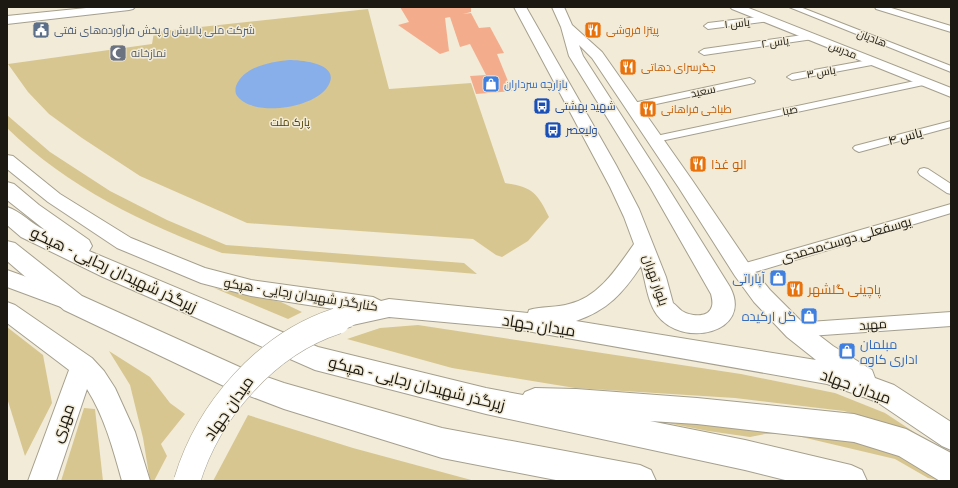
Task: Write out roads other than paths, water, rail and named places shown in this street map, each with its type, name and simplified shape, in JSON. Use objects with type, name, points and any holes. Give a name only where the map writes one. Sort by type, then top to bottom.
[{"type":"main road","points":[[7,13],[71,7]]},
{"type":"main road","points":[[7,20],[129,7]]},
{"type":"main road","name":"بلوار تهران","points":[[520,7],[621,190],[644,245],[664,308],[673,317],[684,324],[698,325],[709,323],[718,318],[724,311],[725,301],[722,292],[660,186],[576,56],[567,26],[558,7]]},
{"type":"main road","name":"مدرس","points":[[736,7],[951,93]]},
{"type":"main road","name":"بلوار تهران","points":[[567,26],[598,55],[656,138],[742,270],[762,296],[795,330],[825,353],[885,393]]},
{"type":"main road","name":"کنارگذر شهیدان رجایی - هپکو","points":[[7,160],[54,198],[124,243],[201,275],[251,288],[389,308]]},
{"type":"main road","points":[[7,189],[32,210],[73,239],[111,271]]},
{"type":"main road","name":"زیرگذر شهیدان رجایی - هپکو","points":[[7,214],[29,232],[111,271],[315,358],[486,401],[745,456],[851,481]]},
{"type":"main road","points":[[510,319],[568,314],[592,306],[612,290],[644,245]]},
{"type":"main road","points":[[7,249],[74,303]]},
{"type":"main road","points":[[7,278],[74,303],[236,378],[284,396],[442,443],[635,481]]},
{"type":"main road","name":"میدان جهاد","points":[[187,481],[192,462],[211,427],[251,374],[267,358],[291,341],[330,322],[389,308],[510,319],[827,373],[885,393],[951,437]]},
{"type":"main road","points":[[7,311],[83,366],[96,379],[106,396],[122,432],[136,481]]},
{"type":"main road","name":"مهری","points":[[42,481],[83,366]]},
{"type":"main road","points":[[885,393],[951,420]]},
{"type":"main road","points":[[486,401],[583,402],[705,412],[854,428],[906,444],[951,470]]},
{"type":"street","name":"هادیان","points":[[793,7],[951,69]]},
{"type":"street","points":[[879,7],[951,29]]},
{"type":"street","name":"یاس ۱","points":[[708,26],[767,19]]},
{"type":"street","name":"یاس ۲","points":[[712,59],[700,49],[740,48],[810,37]]},
{"type":"street","name":"یاس ۳","points":[[792,77],[874,62]]},
{"type":"street","name":"سعید","points":[[633,106],[750,81]]},
{"type":"street","name":"صبا","points":[[656,138],[924,82]]},
{"type":"street","name":"یاس ۴","points":[[859,148],[951,124]]},
{"type":"street","points":[[924,172],[951,190]]},
{"type":"street","name":"یوسفعلی دوست‌محمدی","points":[[742,270],[951,208]]},
{"type":"street","name":"مهبد","points":[[795,330],[951,319]]},
{"type":"water","points":[[289,60],[312,63],[320,65],[326,69],[330,74],[330,81],[326,89],[319,96],[308,101],[283,108],[257,107],[246,103],[237,96],[236,86],[245,74],[259,66]]},
{"type":"place","name":"شرکت ملی پالایش و پخش فرآورده‌های نفتی","points":[[41,30]]},
{"type":"place","name":"پیتزا فروشی","points":[[593,30]]},
{"type":"place","name":"نمازخانه","points":[[118,53]]},
{"type":"place","name":"جگرسرای دهاتی","points":[[628,67]]},
{"type":"place","name":"بازارچه سرداران","points":[[491,84]]},
{"type":"place","name":"شهید بهشتی","points":[[542,106]]},
{"type":"place","name":"طباخی فراهانی","points":[[648,109]]},
{"type":"place","name":"ولیعصر","points":[[553,130]]},
{"type":"place","name":"الو غذا","points":[[698,164]]},
{"type":"place","name":"آپاراتی","points":[[778,278]]},
{"type":"place","name":"پاچینی گلشهر","points":[[795,289]]},
{"type":"place","name":"گل ارکیده","points":[[809,316]]},
{"type":"place","name":"مبلمان اداری کاوه","points":[[847,351]]},
{"type":"park label","name":"پارک ملت","points":[[290,122]]}]
